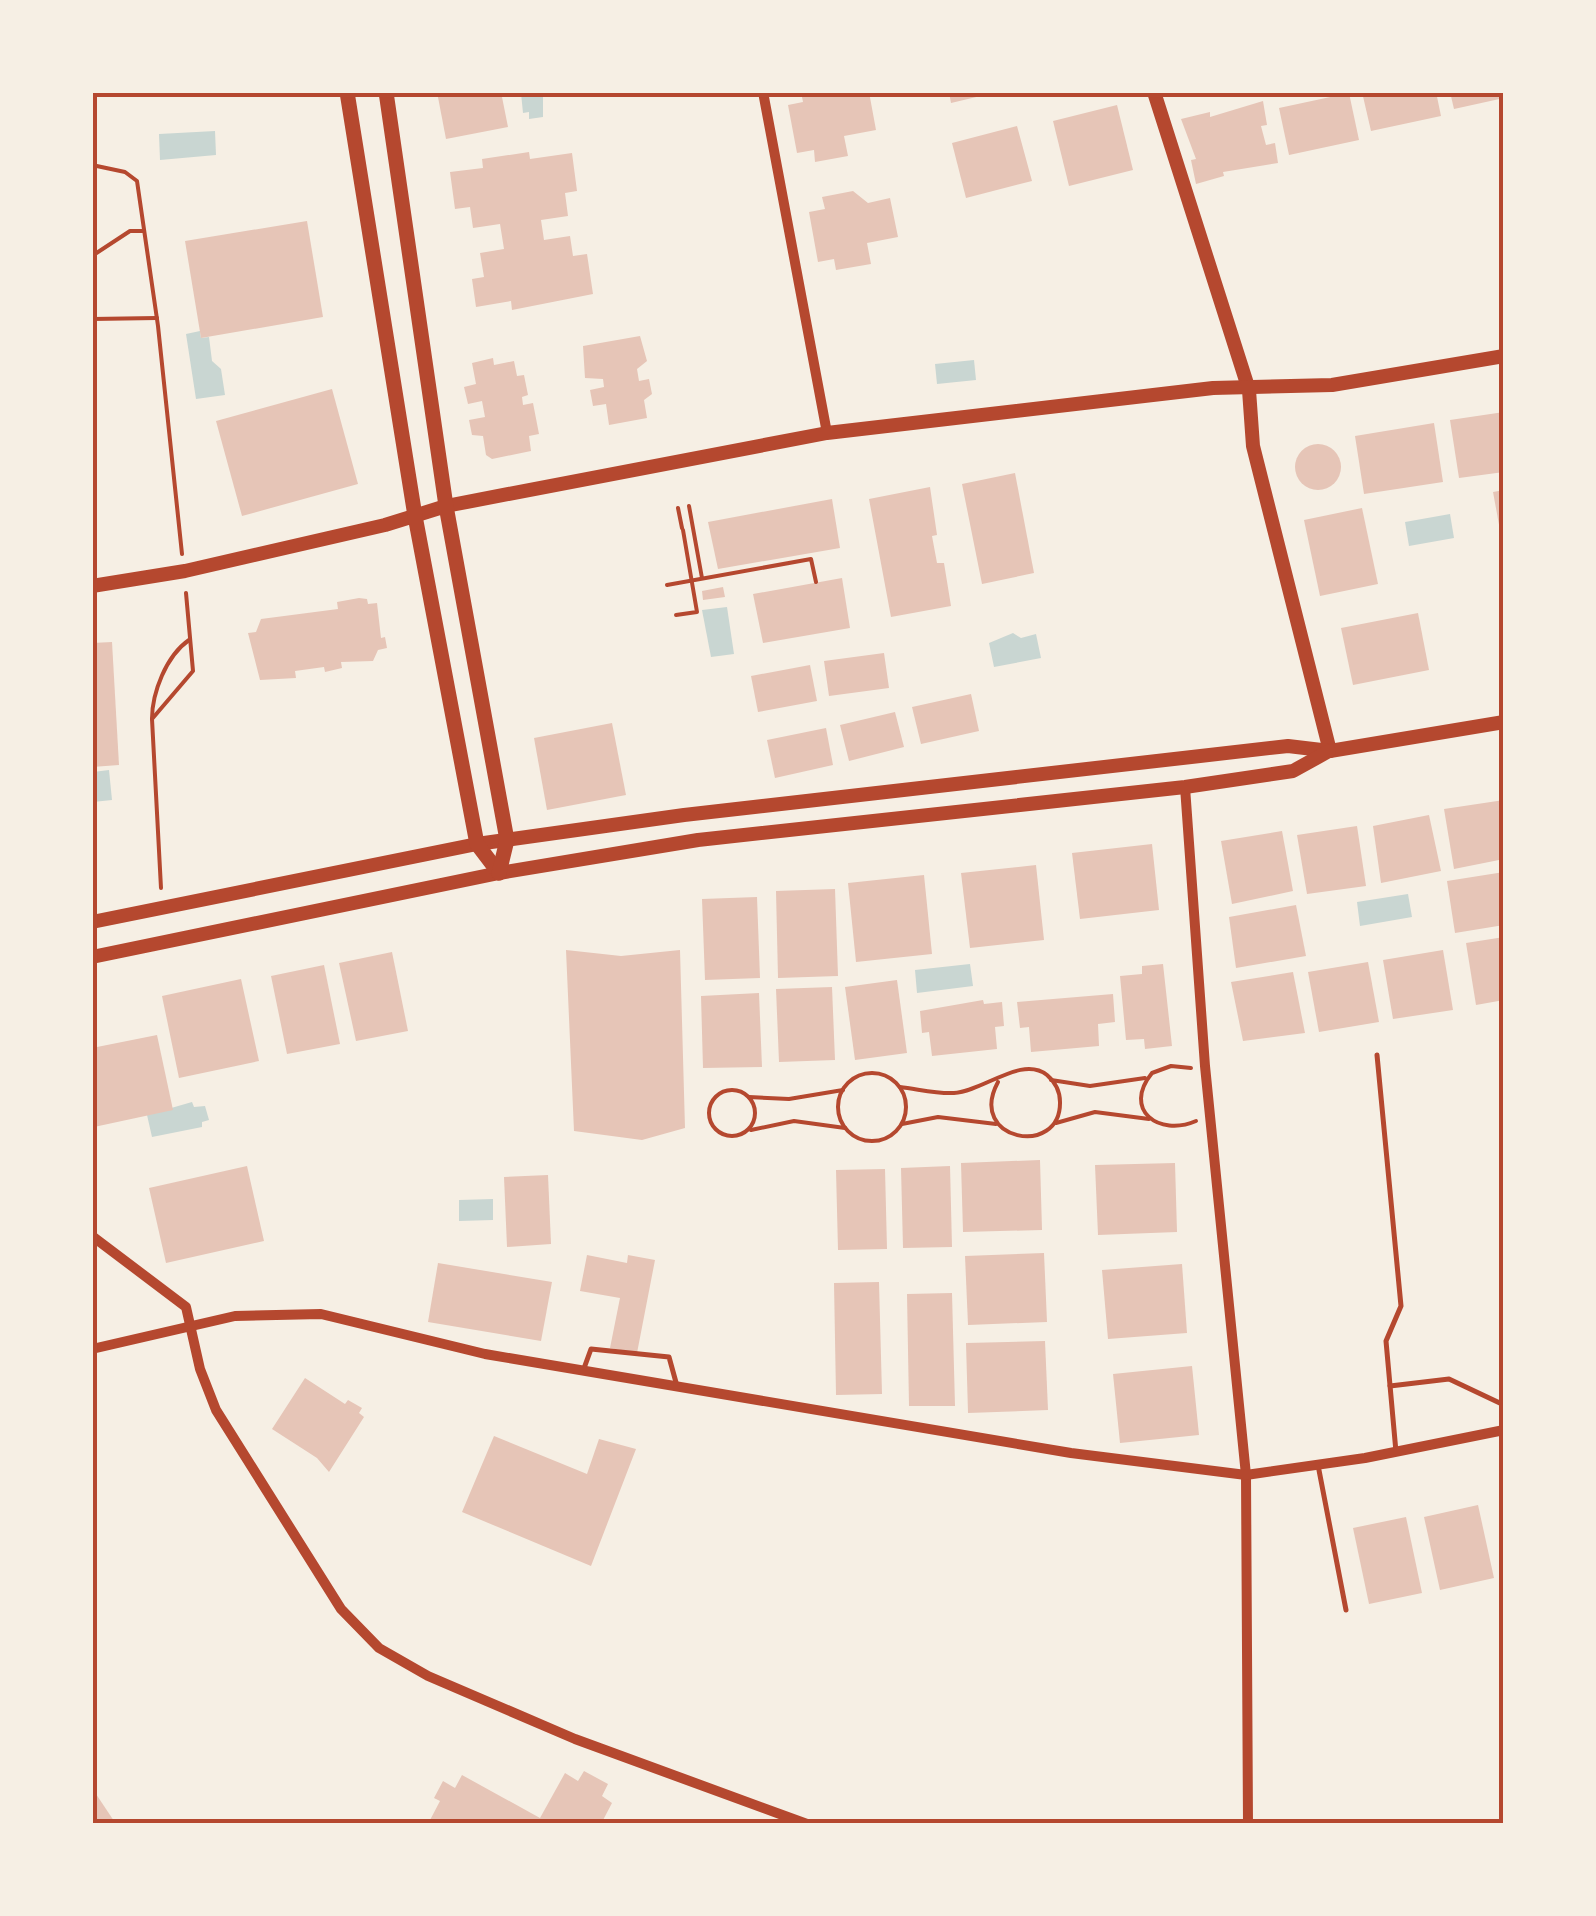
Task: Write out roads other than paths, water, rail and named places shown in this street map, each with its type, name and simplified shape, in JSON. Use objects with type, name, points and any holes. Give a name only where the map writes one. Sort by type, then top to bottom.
[{"type":"main road","points":[[347,92],[415,516],[478,844],[500,874]]},
{"type":"main road","points":[[386,92],[446,506],[508,840],[500,874]]},
{"type":"street","points":[[764,92],[827,433]]},
{"type":"street","points":[[1154,92],[1249,390],[1254,446],[1330,751]]},
{"type":"street","points":[[92,586],[184,571],[446,506],[827,433],[1213,388],[1249,390],[1332,384],[1504,356]]},
{"type":"street","points":[[92,922],[478,844],[1288,746],[1330,751],[1504,722]]},
{"type":"street","points":[[92,957],[500,874],[698,840],[1185,787],[1294,771],[1330,751]]},
{"type":"street","points":[[1180,758],[1205,1066],[1246,1475],[1248,1824]]},
{"type":"street","points":[[92,1236],[186,1307],[200,1369],[216,1410],[341,1609],[379,1648],[428,1676],[575,1739],[807,1824]]},
{"type":"street","points":[[92,1349],[236,1316],[321,1314],[485,1354],[1071,1453],[1246,1475],[1396,1452],[1504,1430]]},
{"type":"lane","points":[[1377,1055],[1401,1306],[1386,1341],[1396,1452]]},
{"type":"lane","points":[[583,1370],[591,1348],[669,1358],[677,1386]]},
{"type":"lane","points":[[1390,1386],[1449,1379],[1504,1405]]},
{"type":"lane","points":[[1318,1465],[1346,1610]]}]
